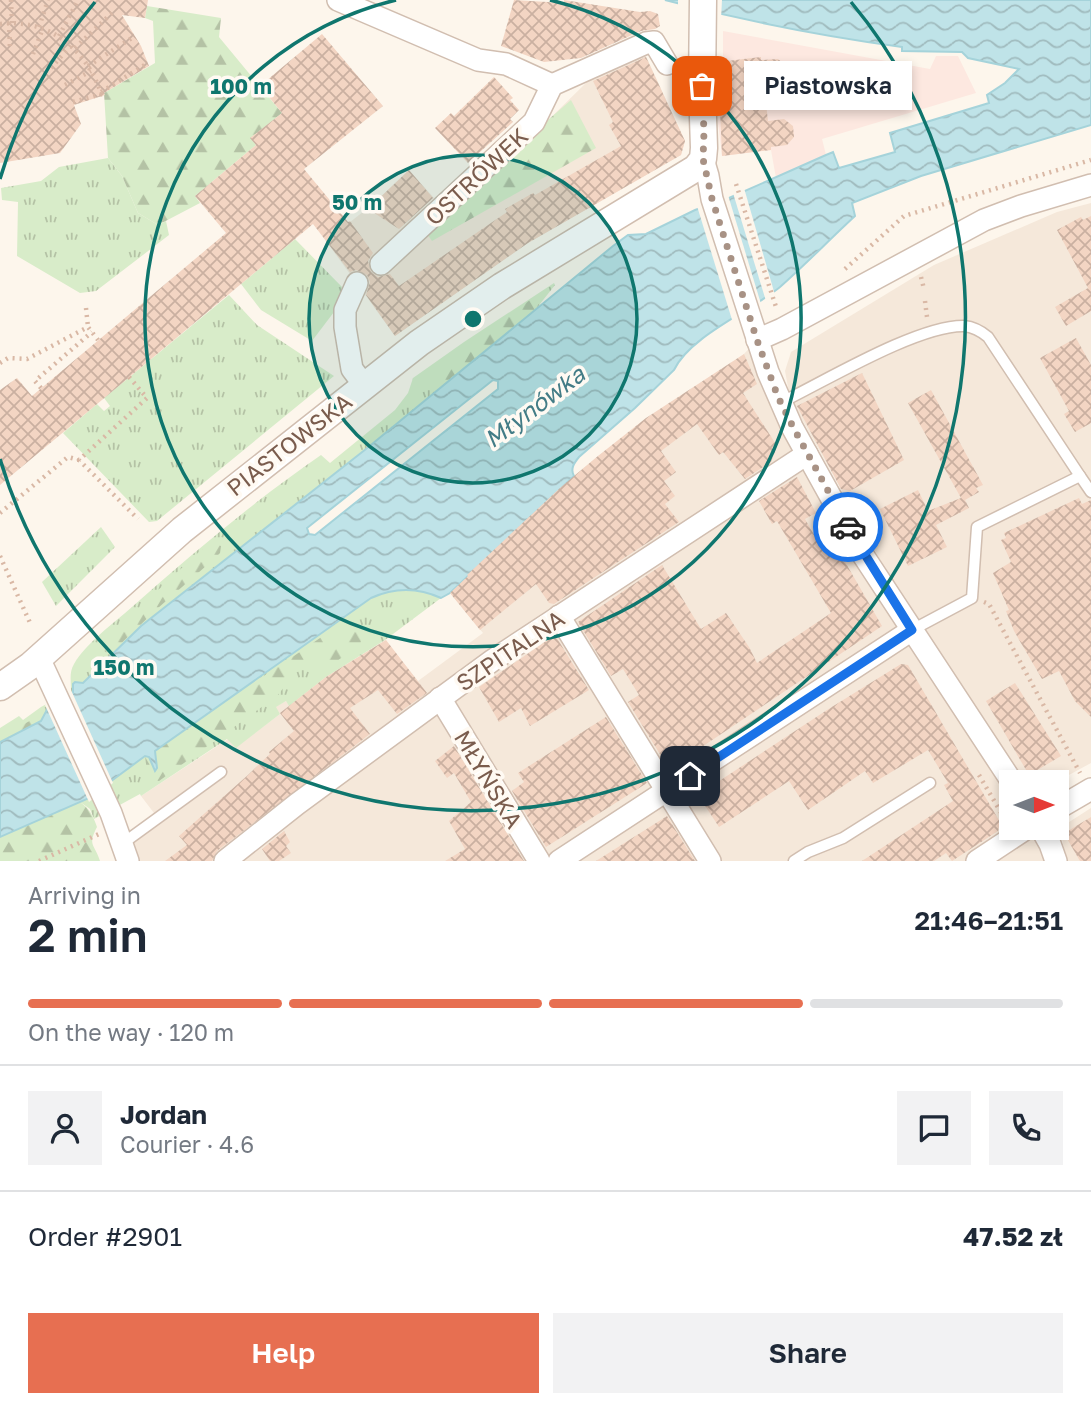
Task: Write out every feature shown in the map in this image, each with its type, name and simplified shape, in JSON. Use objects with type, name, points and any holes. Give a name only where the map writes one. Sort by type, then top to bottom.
[{"type":"street","points":[[338,0],[478,60],[506,64],[552,85],[646,43],[654,42],[667,64]]},
{"type":"street","points":[[703,0],[703,159],[712,199],[778,397],[863,555],[1004,770]]},
{"type":"street","name":"OSTRÓWEK","points":[[382,264],[534,122],[552,85]]},
{"type":"street","name":"PIASTOWSKA","points":[[0,687],[39,658],[182,530],[364,385],[470,306],[696,169],[703,159]]},
{"type":"street","points":[[757,340],[984,220],[1091,185]]},
{"type":"street","points":[[357,283],[345,310],[345,327],[352,369],[364,385]]},
{"type":"street","name":"SZPITALNA","points":[[225,861],[440,698],[559,616],[807,454]]},
{"type":"street","points":[[559,616],[710,861]]},
{"type":"street","points":[[559,861],[912,630]]},
{"type":"street","points":[[39,658],[57,696],[107,823],[125,852]]},
{"type":"street","name":"MŁYŃSKA","points":[[440,698],[539,861]]},
{"type":"street","points":[[1069,799],[1087,783]]},
{"type":"street","points":[[977,861],[1009,840]]},
{"type":"street","points":[[1048,840],[1056,861]]},
{"type":"lane","points":[[778,397],[790,398],[906,341],[953,327],[973,328],[988,337],[1091,492]]},
{"type":"lane","points":[[912,630],[972,598],[977,527],[1080,476]]},
{"type":"lane","points":[[125,852],[221,772]]},
{"type":"lane","points":[[794,861],[808,852],[843,838],[930,783]]},
{"type":"path","points":[[9,50],[11,0]]},
{"type":"path","points":[[33,54],[48,0]]},
{"type":"path","points":[[59,36],[78,0]]},
{"type":"path","points":[[51,68],[114,11]]},
{"type":"path","points":[[0,24],[27,22],[59,36],[73,47],[90,68],[102,94]]},
{"type":"path","points":[[65,85],[135,36]]},
{"type":"path","points":[[73,102],[102,94],[148,63]]},
{"type":"path","points":[[876,242],[904,216],[913,212],[1091,160]]},
{"type":"path","points":[[736,184],[778,314]]},
{"type":"path","points":[[86,308],[90,329],[98,340]]},
{"type":"path","points":[[0,363],[8,358],[27,359],[90,329]]},
{"type":"path","points":[[41,388],[36,381],[90,329]]},
{"type":"path","points":[[79,460],[147,398],[129,377]]},
{"type":"path","points":[[0,513],[68,457],[79,460],[138,519]]},
{"type":"path","points":[[0,556],[32,625]]},
{"type":"path","points":[[972,598],[989,604],[1087,783]]},
{"type":"path","points":[[39,861],[107,823]]},
{"type":"shaded area","points":[[723,31],[930,69],[936,56],[958,56],[976,93],[822,139],[826,155],[776,178],[771,150],[722,156],[711,63],[723,61]]},
{"type":"shaded area","points":[[645,54],[685,141],[681,155],[528,243],[395,336],[326,241],[373,204],[409,170],[434,198],[375,254],[381,264],[527,141],[591,78]]},
{"type":"shaded area","points":[[1091,203],[1091,763],[1069,775],[1069,770],[1016,770],[887,572],[790,398],[785,371],[791,352],[934,265],[1057,212]]},
{"type":"shaded area","points":[[757,340],[778,397],[1005,770],[999,770],[999,840],[1046,840],[1056,861],[128,861],[122,844],[154,813],[141,796],[228,739],[236,747],[280,714],[275,707],[286,701],[289,705],[326,677],[385,640],[418,681],[483,633],[450,593],[598,456],[743,355]]},
{"type":"shaded area","points":[[1091,808],[1091,861],[1066,861],[1062,840],[1069,840],[1069,822]]},
{"type":"green space","points":[[147,6],[221,18],[219,37],[282,113],[251,138],[256,145],[195,196],[200,203],[158,225],[138,213],[122,176],[108,158],[104,93],[155,63],[153,21],[145,18]]},
{"type":"green space","points":[[571,100],[596,148],[432,241],[423,228]]},
{"type":"green space","points":[[108,158],[122,176],[138,213],[158,225],[166,221],[169,235],[96,291],[80,293],[17,256],[18,202],[2,200],[1,188],[41,181],[59,167]]},
{"type":"green space","points":[[295,239],[343,288],[337,308],[312,341],[261,310],[241,284]]},
{"type":"green space","points":[[554,283],[536,309],[366,449],[141,626],[83,683],[75,682],[73,693],[50,704],[41,721],[0,742],[0,728],[19,716],[23,720],[71,691],[72,667],[85,649],[224,528],[321,455],[330,463],[395,410],[408,393],[413,378]]},
{"type":"green space","points":[[229,295],[257,325],[334,376],[157,521],[149,522],[63,433],[97,404],[104,411],[110,406],[104,398]]},
{"type":"green space","points":[[530,300],[537,302],[536,309],[442,385],[429,386],[429,373]]},
{"type":"green space","points":[[101,527],[115,547],[56,606],[42,582]]},
{"type":"green space","points":[[212,543],[221,546],[220,553],[111,653],[105,652],[103,643],[111,634],[201,550]]},
{"type":"green space","points":[[401,589],[422,591],[441,598],[385,640],[326,677],[289,706],[286,701],[276,707],[280,714],[236,748],[227,739],[141,796],[140,794],[94,819],[90,809],[80,802],[361,604],[382,593]]},
{"type":"green space","points":[[347,626],[358,628],[364,634],[360,644],[333,664],[317,664],[297,671],[277,696],[159,781],[148,779],[145,756],[149,756],[154,770],[155,751],[220,703],[320,638]]},
{"type":"green space","points":[[37,717],[41,721],[0,742],[0,737]]},
{"type":"green space","points":[[80,802],[91,813],[97,827],[92,842],[100,861],[0,861],[0,837]]},
{"type":"water","name":"Młynówka","points":[[665,0],[1091,0],[1091,125],[921,176],[852,203],[855,216],[780,287],[693,346],[674,370],[635,408],[579,457],[573,466],[574,476],[450,593],[441,598],[415,590],[397,590],[371,598],[155,751],[155,771],[149,757],[145,756],[87,799],[0,837],[0,742],[41,721],[50,704],[73,693],[75,682],[83,683],[141,626],[366,449],[613,246],[628,235],[646,234],[695,210],[729,198],[833,152],[839,168],[895,152],[890,133],[989,103],[987,95],[1019,69],[968,58],[962,52],[902,51],[902,47],[783,27]],"holes":[[[493,380],[498,381],[498,389],[315,535],[309,534],[307,528]]]},
{"type":"pier","points":[[678,0],[722,0],[721,19],[678,7]]},
{"type":"pier","points":[[744,188],[775,295],[766,301],[733,193]]},
{"type":"pier","points":[[728,195],[761,304],[733,323],[697,206]]},
{"type":"pier","points":[[71,690],[113,783],[89,802],[45,705]]},
{"type":"building","points":[[0,0],[148,0],[145,18],[122,15],[141,46],[149,66],[104,93],[105,95],[74,105],[81,124],[60,153],[0,163]]},
{"type":"building","points":[[514,0],[564,3],[564,0],[640,12],[650,11],[658,14],[660,26],[641,31],[581,58],[544,62],[501,46]]},
{"type":"building","points":[[322,34],[383,106],[304,169],[348,222],[350,221],[373,253],[368,261],[371,272],[378,277],[390,274],[399,286],[507,212],[505,209],[621,146],[609,125],[613,122],[593,81],[646,57],[685,141],[681,155],[528,243],[395,336],[366,295],[370,282],[367,275],[356,270],[350,272],[313,224],[0,485],[0,390],[17,378],[32,396],[226,233],[195,196],[256,145],[250,138],[282,113],[260,86]]},
{"type":"building","points":[[761,57],[761,60],[778,59],[786,66],[787,77],[781,86],[764,87],[768,121],[784,119],[793,126],[794,137],[787,145],[771,147],[771,150],[722,156],[718,62]]},
{"type":"building","points":[[494,77],[513,98],[510,100],[519,110],[510,119],[513,122],[468,163],[435,128],[451,113],[454,116]]},
{"type":"building","points":[[409,170],[433,198],[399,229],[368,209]]},
{"type":"building","points":[[1091,216],[1091,311],[1066,326],[1055,307],[1088,288],[1057,230],[1081,217],[1083,220]]},
{"type":"building","points":[[1076,338],[1091,365],[1091,423],[1075,432],[1064,414],[1069,411],[1040,358]]},
{"type":"building","points":[[744,354],[757,384],[743,393],[777,446],[771,462],[745,479],[723,452],[719,455],[697,424],[661,451],[676,472],[664,481],[675,496],[665,504],[679,522],[554,604],[549,603],[536,584],[480,630],[450,593],[467,575],[598,456],[646,418]]},
{"type":"building","points":[[862,373],[904,460],[850,491],[841,489],[797,406]]},
{"type":"building","points":[[931,390],[983,485],[976,488],[979,492],[965,500],[969,508],[936,525],[947,547],[908,566],[880,509],[918,490],[928,511],[961,498],[908,403]]},
{"type":"building","points":[[797,477],[816,513],[805,519],[817,540],[829,534],[882,626],[669,769],[628,702],[639,695],[623,669],[611,676],[578,622],[662,565],[701,629],[726,613],[757,663],[831,613],[777,521],[772,524],[759,501]]},
{"type":"building","points":[[1079,498],[1082,504],[1091,500],[1091,717],[1075,701],[1059,671],[1042,679],[1014,631],[1006,611],[1009,610],[993,573],[1011,562],[1001,540],[1006,538],[1004,533]]},
{"type":"building","points":[[555,635],[589,690],[530,726],[521,708],[499,722],[479,687]]},
{"type":"building","points":[[386,640],[427,693],[397,714],[378,690],[350,708],[370,734],[217,851],[212,861],[165,861],[187,845],[179,836],[294,731],[280,713],[326,677]]},
{"type":"building","points":[[901,664],[908,665],[999,820],[998,831],[952,861],[946,853],[934,861],[862,861],[953,801],[944,785],[948,783],[928,750],[873,783],[865,771],[808,810],[789,781],[719,827],[698,795]]},
{"type":"building","points":[[1015,683],[1061,756],[1037,770],[1026,770],[986,701]]},
{"type":"building","points":[[606,717],[647,783],[546,847],[512,791],[524,782],[518,773]]},
{"type":"building","points":[[454,746],[524,861],[445,861],[465,849],[449,821],[471,802],[454,773],[447,778],[435,761]]},
{"type":"building","points":[[667,816],[695,861],[596,861],[645,830]]},
{"type":"building","points":[[1091,817],[1091,861],[1080,861],[1068,840],[1069,830]]},
{"type":"building","points":[[284,831],[290,842],[286,846],[291,853],[279,861],[270,861],[262,849]]},
{"type":"way so far","points":[[702,86],[703,159],[712,199],[757,340],[778,397],[848,527]]},
{"type":"place","name":"Piastowska","points":[[702,86]]},
{"type":"route","points":[[690,776],[912,630],[848,527]]}]
